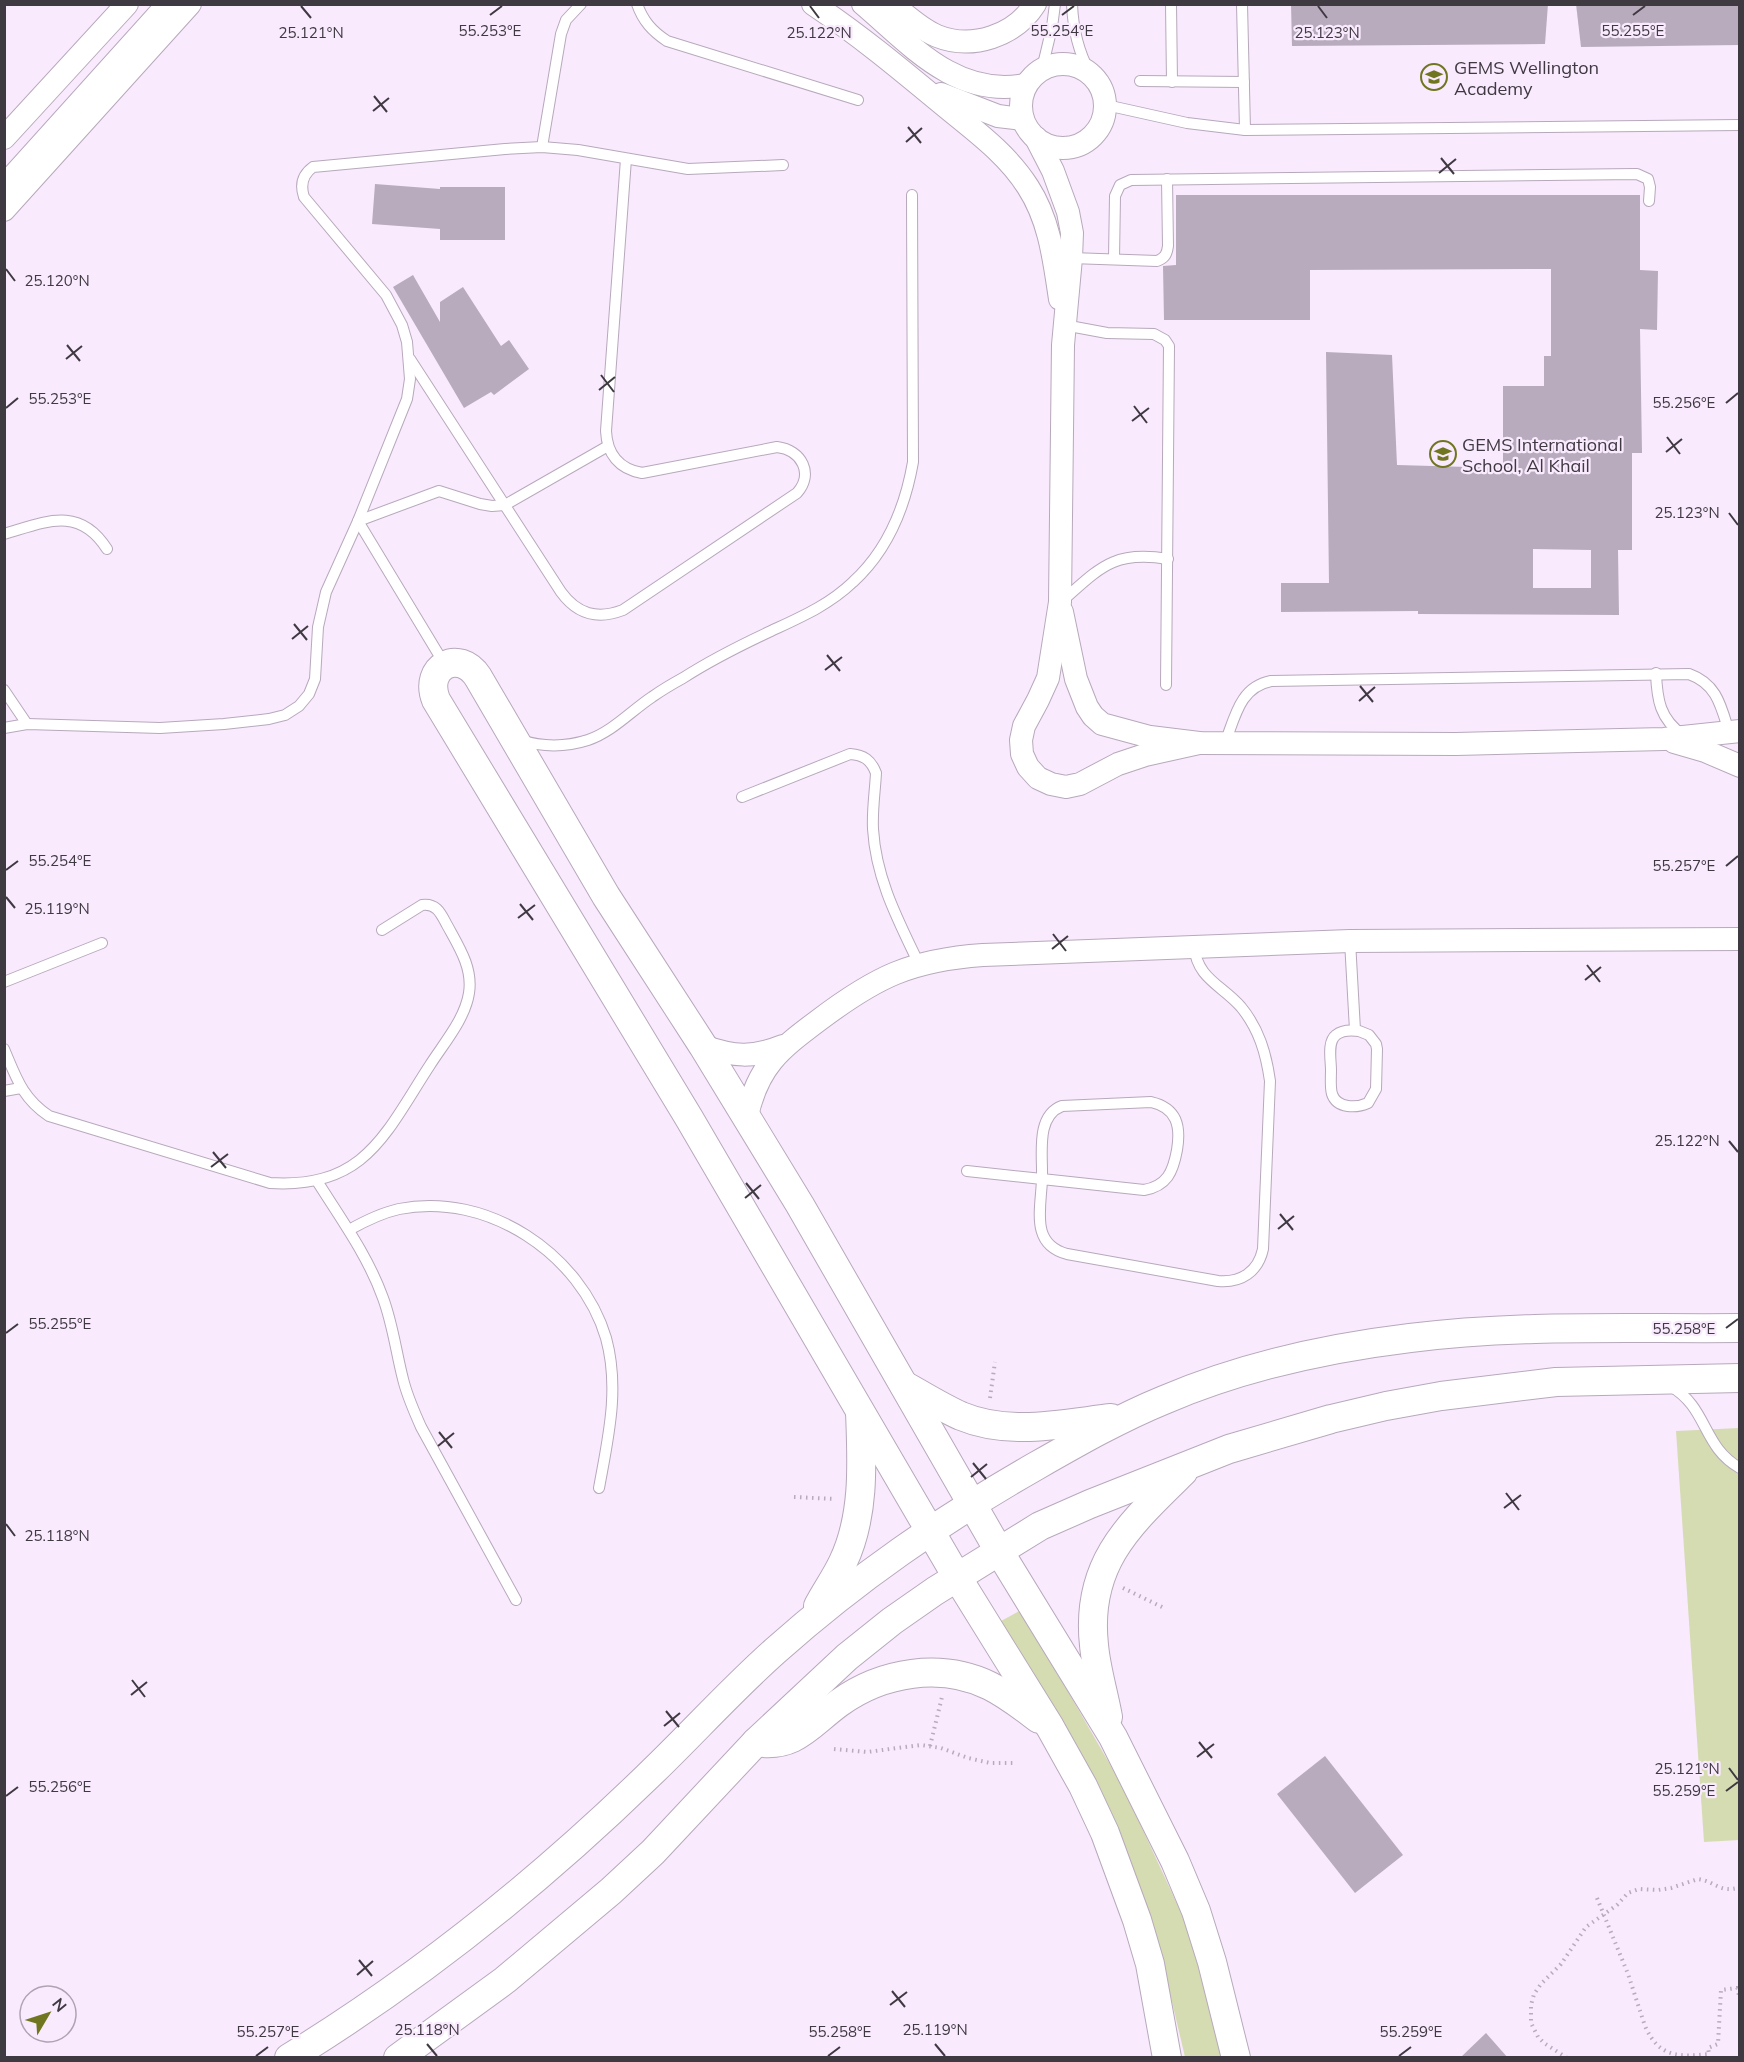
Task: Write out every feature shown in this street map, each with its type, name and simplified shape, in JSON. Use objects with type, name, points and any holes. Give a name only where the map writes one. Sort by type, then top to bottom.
[{"type":"street","points":[[4,138],[127,4]]},
{"type":"street","points":[[4,186],[168,4]]},
{"type":"street","points":[[4,210],[190,4]]},
{"type":"street","points":[[813,4],[908,76],[1011,164],[1029,188],[1043,216],[1052,248],[1064,325]]},
{"type":"street","points":[[863,4],[945,71],[984,86],[1006,89],[1025,85]]},
{"type":"street","points":[[891,4],[919,26],[937,36],[957,41],[978,41],[998,36],[1016,25],[1035,4]]},
{"type":"street","points":[[1067,63],[1090,73],[1098,82],[1104,93],[1106,105],[1100,128],[1092,138],[1070,148],[1058,148],[1046,145],[1028,130],[1022,119],[1020,102],[1025,85],[1042,69],[1053,64],[1067,63]]},
{"type":"street","points":[[908,76],[944,96],[979,110],[1010,119],[1022,119]]},
{"type":"street","points":[[1036,138],[1053,171],[1068,212],[1072,233],[1070,287],[1064,325],[1060,602],[1048,678],[1024,726],[1021,740],[1022,754],[1028,767],[1038,778],[1066,787],[1080,784],[1118,764],[1145,755],[1199,743]]},
{"type":"street","points":[[1060,602],[1076,679],[1087,707],[1102,724],[1150,737],[1199,743],[1456,744],[1674,738],[1734,732]]},
{"type":"street","points":[[1167,2058],[1150,1964],[1137,1920],[1105,1833],[1083,1786],[1050,1726],[957,1577],[695,1127],[436,699],[432,684],[438,670],[445,665],[460,663],[474,671],[606,896],[747,1116],[999,1551],[1113,1737],[1175,1861],[1196,1911],[1212,1962],[1236,2058]]},
{"type":"street","points":[[1674,738],[1740,766]]},
{"type":"street","points":[[747,1116],[751,1096],[759,1078],[771,1060],[785,1046],[860,989],[899,971],[940,959],[983,955],[1350,941],[1740,939]]},
{"type":"street","points":[[703,1046],[723,1053],[744,1056],[765,1053],[785,1046]]},
{"type":"street","points":[[289,2058],[414,1974],[512,1897],[648,1776],[772,1653],[857,1582],[972,1503],[1065,1449],[1132,1415],[1164,1399],[1252,1370],[1304,1357],[1407,1338],[1502,1330],[1740,1328]]},
{"type":"street","points":[[398,2058],[505,1980],[611,1891],[653,1852],[756,1742],[848,1657],[892,1621],[957,1577],[1040,1526],[1089,1504],[1229,1449],[1331,1419],[1430,1398],[1556,1382],[1740,1378]]},
{"type":"street","points":[[904,1385],[963,1416],[1011,1428],[1038,1427],[1132,1415]]},
{"type":"street","points":[[809,1622],[843,1561],[853,1536],[859,1501],[862,1443],[860,1410]]},
{"type":"street","points":[[1113,1737],[1094,1647],[1094,1604],[1100,1578],[1111,1554],[1128,1528],[1194,1462]]},
{"type":"street","points":[[756,1742],[775,1744],[794,1739],[859,1690],[880,1680],[925,1672],[948,1674],[988,1685],[1050,1726]]},
{"type":"lane","points":[[542,147],[561,34],[566,20],[581,4]]},
{"type":"lane","points":[[637,4],[642,17],[649,26],[667,40],[858,100]]},
{"type":"lane","points":[[1042,69],[1052,27],[1054,4]]},
{"type":"lane","points":[[1072,4],[1073,30],[1090,73]]},
{"type":"lane","points":[[1171,4],[1172,82]]},
{"type":"lane","points":[[1242,4],[1245,130]]},
{"type":"lane","points":[[1140,81],[1244,82]]},
{"type":"lane","points":[[1106,105],[1187,123],[1245,130],[1740,125]]},
{"type":"lane","points":[[4,728],[27,724],[160,728],[269,719],[285,715],[299,706],[309,694],[315,679],[318,627],[326,592],[400,419],[410,379],[410,359],[402,325],[395,310],[386,295],[308,204],[302,190],[304,177],[313,167],[542,147],[578,150],[688,169],[783,165]]},
{"type":"lane","points":[[410,359],[568,601],[577,609],[588,614],[612,614],[623,610],[797,494],[805,480],[804,464],[799,456],[785,448],[777,447],[642,473],[633,472],[617,462],[608,446],[606,431],[626,159]]},
{"type":"lane","points":[[1114,259],[1115,196],[1120,185],[1131,180],[1641,174],[1650,183],[1649,201]]},
{"type":"lane","points":[[1071,258],[1157,261],[1162,259],[1168,252],[1167,179]]},
{"type":"lane","points":[[514,738],[560,745],[575,744],[595,737],[684,677],[750,641],[809,614],[832,600],[872,562],[887,540],[899,515],[908,489],[913,462],[912,195]]},
{"type":"lane","points":[[1064,325],[1107,333],[1154,334],[1165,340],[1168,346],[1166,685]]},
{"type":"lane","points":[[358,520],[439,491],[480,504],[492,506],[505,504],[608,446]]},
{"type":"lane","points":[[4,534],[63,519],[84,525],[93,531],[107,549]]},
{"type":"lane","points":[[358,520],[445,665]]},
{"type":"lane","points":[[1060,602],[1101,567],[1115,560],[1128,557],[1168,559]]},
{"type":"lane","points":[[1225,742],[1243,698],[1255,686],[1271,681],[1656,673],[1689,674],[1707,682],[1719,698],[1734,732]]},
{"type":"lane","points":[[1656,673],[1659,706],[1674,738]]},
{"type":"lane","points":[[4,690],[27,724]]},
{"type":"lane","points":[[742,797],[850,754],[867,758],[876,773],[873,829],[880,875],[887,898],[919,964]]},
{"type":"lane","points":[[4,1049],[28,1099],[38,1109],[61,1121],[270,1183],[292,1184],[317,1181],[363,1159],[380,1141],[459,1020],[469,994],[470,980],[465,960],[437,908],[428,904],[422,905],[382,930]]},
{"type":"lane","points":[[1350,941],[1355,1030]]},
{"type":"lane","points":[[4,981],[102,943]]},
{"type":"lane","points":[[967,1171],[1042,1179],[1144,1190],[1153,1189],[1167,1179],[1174,1164],[1179,1136],[1174,1117],[1160,1105],[1151,1102],[1069,1106],[1051,1112],[1044,1123],[1042,1179],[1041,1233],[1051,1248],[1058,1252],[1228,1282],[1248,1275],[1261,1259],[1263,1249],[1270,1081],[1267,1061],[1262,1042],[1253,1025],[1229,994],[1205,975],[1195,956],[1194,946]]},
{"type":"lane","points":[[1355,1030],[1369,1035],[1376,1044],[1376,1089],[1368,1103],[1348,1106],[1338,1103],[1332,1094],[1331,1042],[1337,1034],[1355,1030]]},
{"type":"lane","points":[[4,1091],[21,1088]]},
{"type":"lane","points":[[317,1181],[349,1230],[382,1296],[394,1332],[402,1377],[414,1410],[516,1600]]},
{"type":"lane","points":[[349,1230],[382,1214],[399,1209],[436,1206],[454,1209],[479,1214],[527,1235],[567,1269],[583,1290],[596,1313],[611,1363],[612,1415],[599,1488]]},
{"type":"lane","points":[[1657,1379],[1680,1391],[1690,1400],[1719,1453],[1740,1468]]},
{"type":"path","points":[[986,1423],[995,1362]]},
{"type":"path","points":[[794,1497],[859,1501]]},
{"type":"path","points":[[1100,1578],[1164,1608]]},
{"type":"path","points":[[930,1746],[948,1674]]},
{"type":"path","points":[[834,1749],[867,1752],[930,1746],[990,1763],[1013,1763]]},
{"type":"path","points":[[1567,2058],[1538,2037],[1531,2023],[1531,2005],[1534,1994],[1561,1964],[1581,1933],[1617,1905],[1628,1893],[1639,1889],[1658,1890],[1698,1879],[1705,1880],[1720,1889],[1740,1887]]},
{"type":"path","points":[[1597,1898],[1628,1974],[1649,2034],[1660,2048],[1680,2056],[1708,2054],[1708,2048],[1718,2044],[1721,1990],[1737,1988],[1740,1999]]},
{"type":"green space","points":[[1739,1428],[1739,1840],[1704,1842],[1676,1431]]},
{"type":"green space","points":[[1021,1610],[1123,1787],[1185,1921],[1224,2057],[1185,2057],[1157,1938],[1098,1790],[1001,1621]]},
{"type":"building","points":[[1291,4],[1548,4],[1545,44],[1292,46]]},
{"type":"building","points":[[1576,4],[1740,4],[1740,45],[1581,47]]},
{"type":"building","points":[[375,184],[440,189],[440,187],[505,187],[505,240],[440,240],[440,229],[372,224]]},
{"type":"building","points":[[1176,195],[1640,195],[1640,270],[1658,271],[1657,330],[1640,329],[1642,453],[1632,453],[1632,550],[1618,550],[1619,615],[1418,614],[1418,611],[1281,612],[1281,583],[1329,583],[1326,352],[1392,355],[1397,465],[1503,468],[1503,386],[1544,386],[1544,356],[1551,356],[1551,269],[1310,270],[1310,320],[1164,320],[1163,266],[1176,265]],"holes":[[[1533,549],[1591,550],[1591,588],[1533,588]]]},
{"type":"building","points":[[413,275],[440,322],[440,302],[463,287],[501,346],[509,340],[529,369],[494,395],[491,392],[464,408],[393,287]]},
{"type":"building","points":[[1325,1756],[1403,1855],[1355,1893],[1277,1794]]},
{"type":"building","points":[[1486,2033],[1508,2058],[1460,2058]]},
{"type":"place","name":"GEMS Wellington Academy","points":[[1434,77]]},
{"type":"place","name":"GEMS International School, Al Khail","points":[[1443,454]]}]
